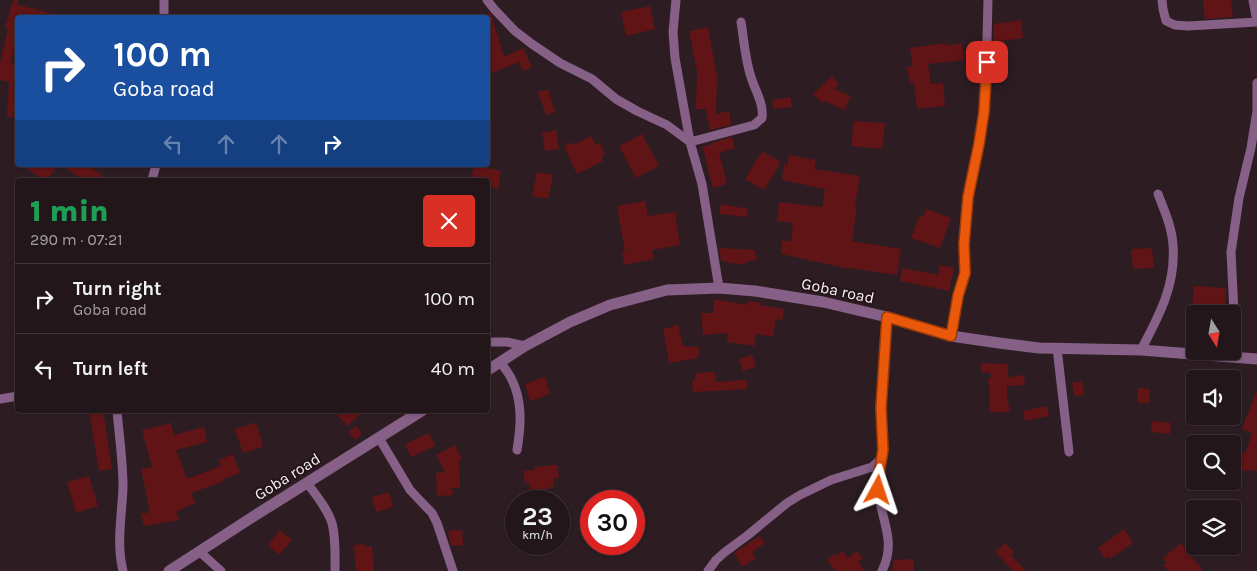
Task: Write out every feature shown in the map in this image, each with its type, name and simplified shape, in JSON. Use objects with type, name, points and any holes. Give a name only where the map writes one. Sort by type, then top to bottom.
[{"type":"street","points":[[164,0],[164,15]]},
{"type":"street","points":[[487,0],[515,30],[532,44],[592,79],[616,99],[667,125],[690,142]]},
{"type":"street","points":[[676,0],[673,32],[676,58],[690,142],[702,184],[719,288]]},
{"type":"street","points":[[951,336],[958,296],[965,273],[964,244],[968,197],[984,112],[988,0]]},
{"type":"street","points":[[1162,0],[1166,21],[1175,26],[1257,22],[1254,0]]},
{"type":"street","points":[[690,142],[754,125],[762,118],[763,110],[747,64],[741,22]]},
{"type":"street","points":[[1234,305],[1231,252],[1239,198],[1257,111],[1257,83]]},
{"type":"street","points":[[1141,350],[1163,306],[1170,283],[1173,262],[1174,244],[1169,222],[1158,194]]},
{"type":"street","name":"Goba road","points":[[490,369],[525,346],[570,322],[610,306],[667,290],[719,288],[755,290],[823,302],[887,317],[951,336],[1029,347],[1186,352]]},
{"type":"street","points":[[882,571],[889,546],[878,490],[883,450],[881,408],[887,317]]},
{"type":"street","points":[[490,342],[507,342],[525,346]]},
{"type":"street","points":[[1056,348],[1069,452]]},
{"type":"street","name":"Goba road","points":[[1241,356],[1257,359]]},
{"type":"street","points":[[500,362],[516,388],[520,403],[520,428],[517,450]]},
{"type":"street","points":[[0,399],[15,396]]},
{"type":"street","points":[[117,413],[123,484],[119,548],[123,571]]},
{"type":"street","name":"Goba road","points":[[169,571],[418,413]]},
{"type":"street","points":[[379,438],[410,490],[432,513],[453,571]]},
{"type":"street","points":[[708,571],[725,552],[787,503],[832,480],[872,467],[882,458]]},
{"type":"street","points":[[307,483],[320,500],[332,523],[335,571]]},
{"type":"street","points":[[199,551],[221,571]]},
{"type":"building","points":[[13,0],[18,0],[18,5],[54,14],[15,15],[15,45],[11,63],[15,64],[15,118],[7,117],[9,82],[0,80],[0,62],[8,29],[5,28]]},
{"type":"building","points":[[1203,0],[1231,0],[1233,17],[1205,19]]},
{"type":"building","points":[[650,6],[655,29],[626,36],[621,12]]},
{"type":"building","points":[[488,12],[491,14],[504,57],[523,48],[532,67],[523,71],[519,62],[490,74],[490,15],[488,15]]},
{"type":"building","points":[[1021,20],[1023,38],[994,42],[994,24]]},
{"type":"building","points":[[708,27],[717,76],[716,114],[729,111],[731,125],[710,130],[706,109],[696,109],[697,71],[689,31]]},
{"type":"building","points":[[945,43],[945,46],[962,43],[964,60],[928,64],[931,84],[943,83],[945,106],[917,109],[914,82],[910,83],[907,67],[913,66],[910,48]]},
{"type":"building","points":[[832,76],[839,84],[834,89],[851,96],[844,110],[825,101],[823,103],[813,94]]},
{"type":"building","points":[[548,89],[555,112],[546,115],[538,92]]},
{"type":"building","points":[[790,97],[792,107],[774,109],[772,100]]},
{"type":"building","points":[[854,121],[885,123],[882,149],[851,146]]},
{"type":"building","points":[[556,130],[559,149],[545,151],[542,133]]},
{"type":"building","points":[[642,134],[659,166],[636,178],[619,146]]},
{"type":"building","points":[[591,136],[596,145],[600,143],[605,155],[601,156],[603,161],[577,174],[564,146],[572,142],[573,145]]},
{"type":"building","points":[[732,137],[735,148],[719,153],[727,184],[713,188],[702,147]]},
{"type":"building","points":[[762,151],[781,162],[764,190],[745,179]]},
{"type":"building","points":[[789,155],[816,160],[814,169],[860,176],[852,241],[901,249],[897,275],[849,269],[781,254],[782,240],[791,242],[793,223],[777,221],[779,202],[822,207],[825,189],[782,180],[784,164],[787,166]]},
{"type":"building","points":[[25,167],[57,167],[48,178],[40,178]]},
{"type":"building","points":[[65,167],[91,167],[106,178],[80,178]]},
{"type":"building","points":[[474,167],[501,171],[498,189],[490,187],[490,178],[471,178]]},
{"type":"building","points":[[537,172],[553,175],[548,199],[532,196]]},
{"type":"building","points":[[645,201],[648,216],[675,212],[680,245],[652,250],[654,259],[624,265],[622,251],[625,251],[617,206]]},
{"type":"building","points":[[721,204],[748,209],[747,217],[719,214]]},
{"type":"building","points":[[926,209],[951,218],[940,248],[911,238],[919,216],[923,217]]},
{"type":"building","points":[[719,248],[755,250],[757,260],[746,262],[746,264],[721,261]]},
{"type":"building","points":[[1152,248],[1154,268],[1133,269],[1131,249]]},
{"type":"building","points":[[940,265],[954,268],[949,291],[900,281],[902,268],[938,275]]},
{"type":"building","points":[[1194,286],[1226,288],[1225,305],[1192,305]]},
{"type":"building","points":[[714,300],[748,305],[748,301],[784,309],[782,320],[776,319],[773,337],[756,334],[754,346],[727,342],[728,333],[703,335],[701,313],[713,313]]},
{"type":"building","points":[[678,325],[683,346],[699,347],[698,358],[669,363],[663,329]]},
{"type":"building","points":[[752,355],[756,367],[743,371],[739,359]]},
{"type":"building","points":[[981,363],[1008,364],[1008,377],[1024,375],[1025,385],[1007,386],[1010,412],[989,412],[990,387],[988,379],[991,378],[991,373],[981,372]]},
{"type":"building","points":[[715,372],[716,382],[747,380],[747,389],[693,392],[692,380],[695,380],[695,373]]},
{"type":"building","points":[[545,377],[550,394],[530,401],[525,384]]},
{"type":"building","points":[[1082,381],[1083,395],[1074,396],[1072,383]]},
{"type":"building","points":[[1138,388],[1150,389],[1149,403],[1137,403]]},
{"type":"building","points":[[1257,393],[1257,471],[1241,470],[1241,453],[1245,454],[1252,433],[1242,429]]},
{"type":"building","points":[[1047,406],[1049,416],[1025,421],[1023,411]]},
{"type":"building","points":[[89,413],[103,413],[112,469],[99,471]]},
{"type":"building","points":[[337,413],[362,413],[347,426]]},
{"type":"building","points":[[1152,421],[1171,423],[1170,434],[1151,432]]},
{"type":"building","points":[[171,423],[174,435],[204,427],[207,442],[176,450],[187,479],[221,466],[219,460],[233,454],[240,473],[221,480],[222,482],[191,493],[195,503],[176,512],[179,520],[144,526],[141,514],[150,512],[141,469],[152,467],[142,430]]},
{"type":"building","points":[[256,423],[263,447],[243,453],[235,429]]},
{"type":"building","points":[[356,426],[362,434],[355,440],[348,432]]},
{"type":"building","points":[[429,433],[435,446],[411,457],[405,444]]},
{"type":"building","points":[[455,445],[462,458],[459,459],[460,488],[452,488],[453,495],[437,496],[436,473],[445,472],[436,455]]},
{"type":"building","points":[[557,465],[559,478],[553,479],[554,487],[530,490],[529,483],[525,483],[523,471],[535,470],[534,467]]},
{"type":"building","points":[[89,476],[98,506],[76,513],[67,482]]},
{"type":"building","points":[[389,492],[393,507],[376,512],[372,497]]},
{"type":"building","points":[[1124,529],[1133,543],[1110,559],[1108,556],[1105,559],[1098,548]]},
{"type":"building","points":[[280,530],[292,540],[279,555],[268,545]]},
{"type":"building","points":[[462,530],[463,545],[451,546],[448,531]]},
{"type":"building","points":[[760,536],[765,543],[752,552],[756,558],[742,567],[734,553]]},
{"type":"building","points":[[1005,543],[1014,552],[1011,555],[1026,571],[1013,571],[995,552]]},
{"type":"building","points":[[1181,543],[1186,549],[1186,555],[1191,555],[1203,571],[1168,571],[1163,565],[1167,563],[1163,558]]},
{"type":"building","points":[[365,544],[365,547],[372,546],[374,571],[356,571],[354,545]]},
{"type":"building","points":[[842,551],[848,558],[857,551],[863,558],[858,562],[865,571],[836,571],[827,560],[834,554],[836,556]]},
{"type":"building","points":[[914,559],[914,571],[892,571],[894,560]]},
{"type":"route","points":[[878,490],[883,450],[881,408],[887,317],[951,336],[958,296],[965,273],[964,244],[968,197],[984,112],[987,62]]}]
